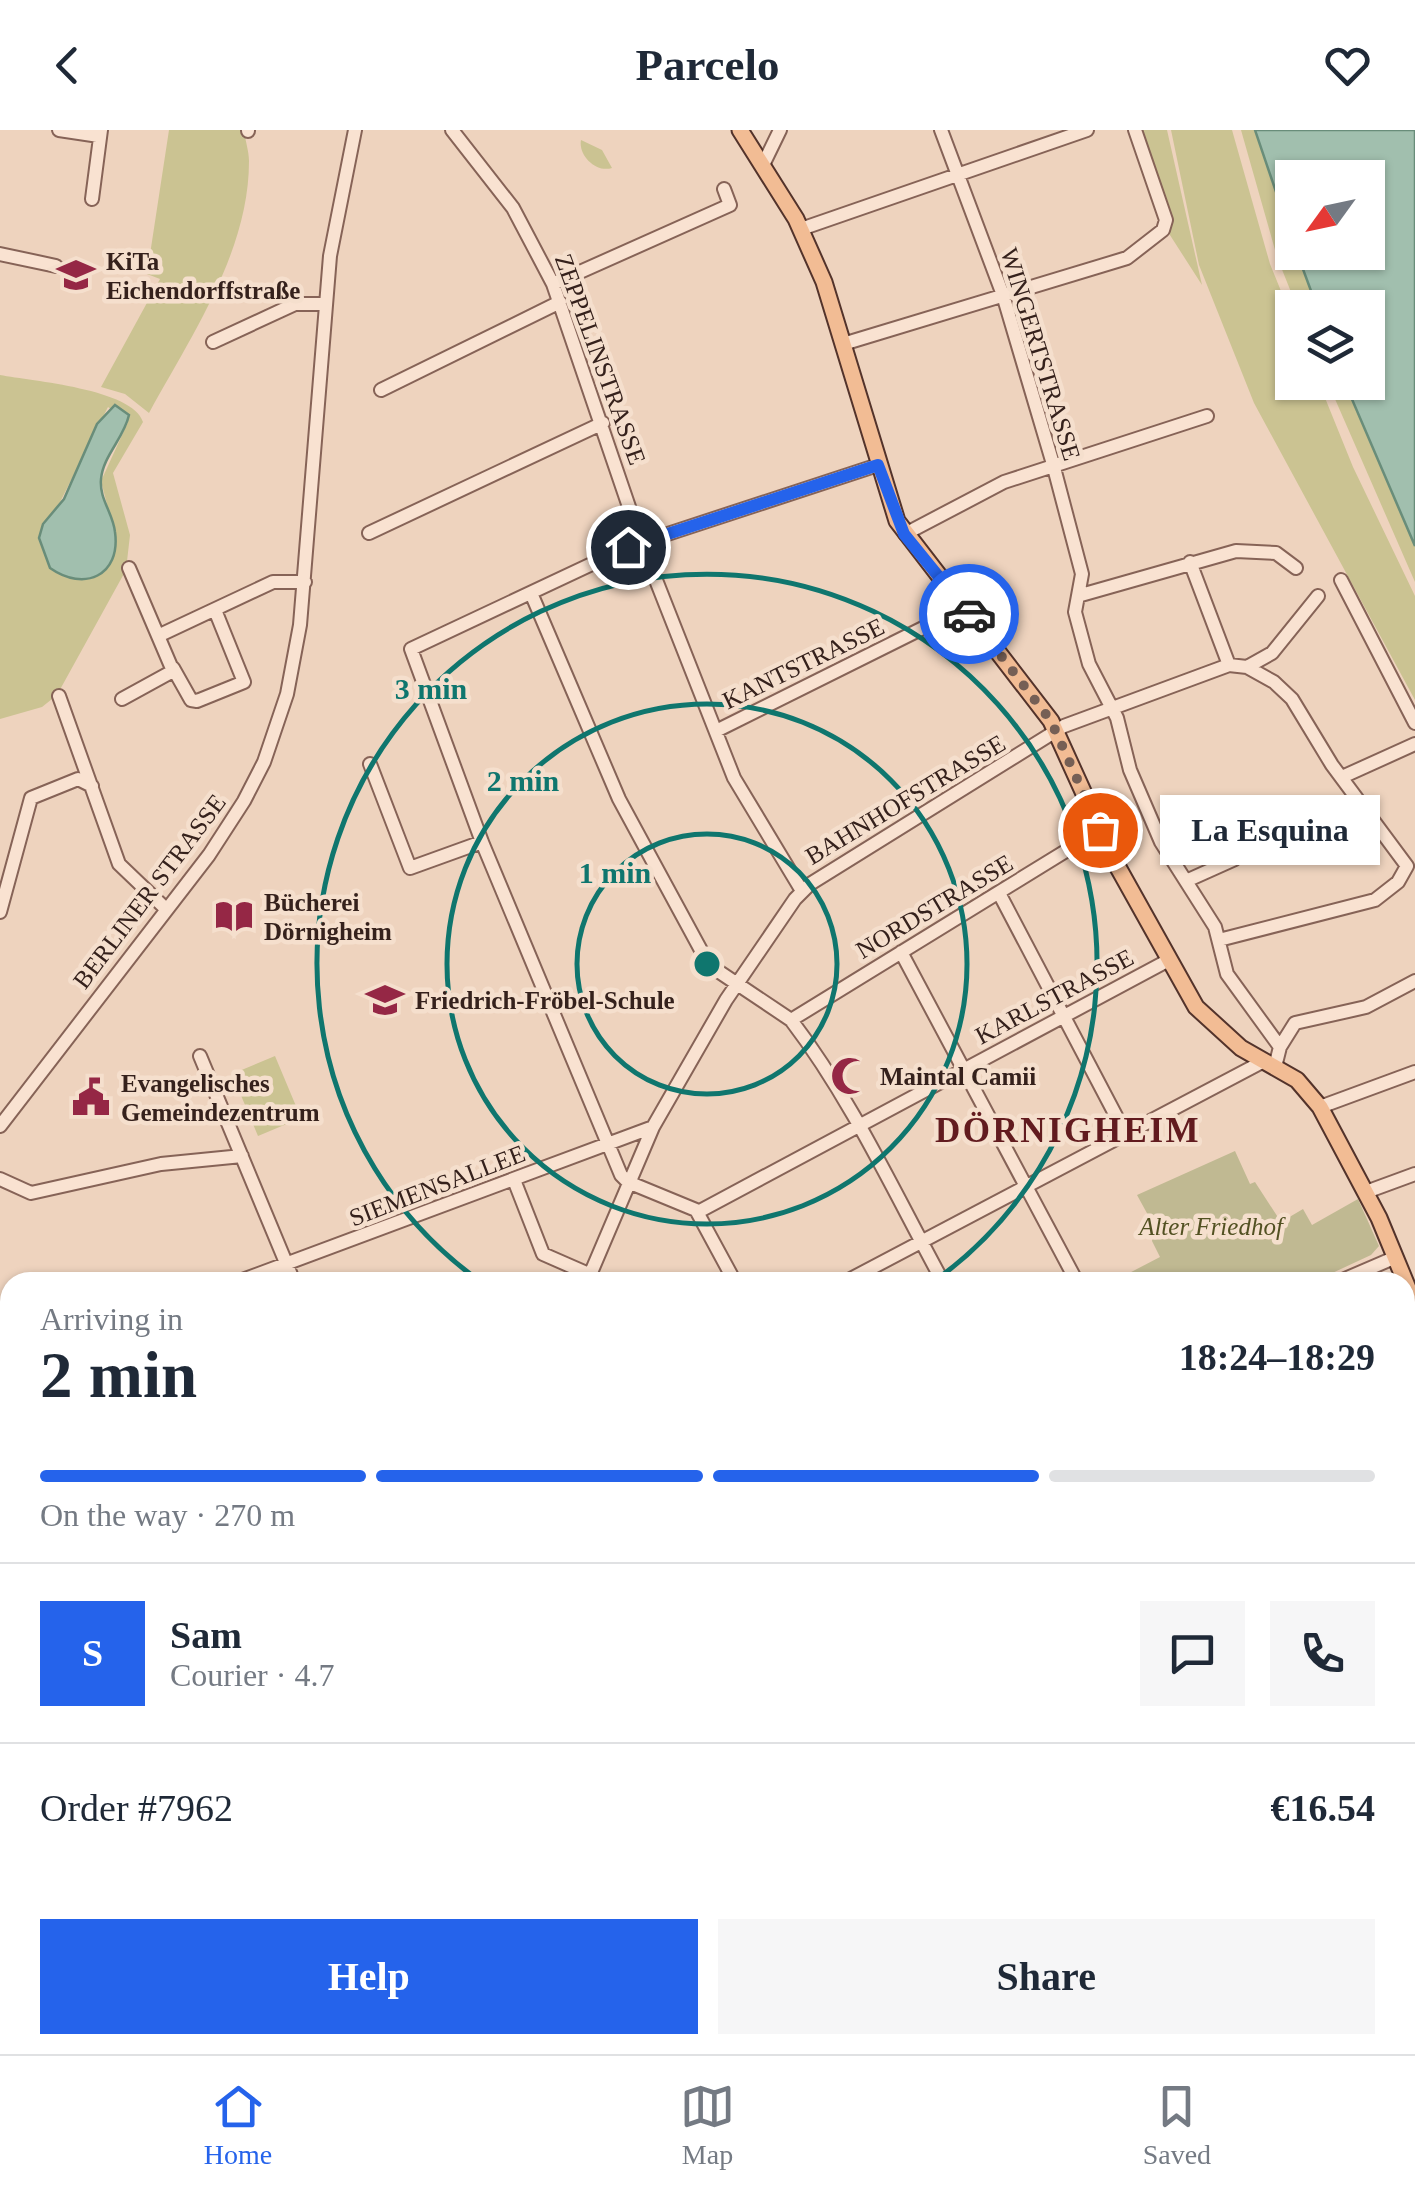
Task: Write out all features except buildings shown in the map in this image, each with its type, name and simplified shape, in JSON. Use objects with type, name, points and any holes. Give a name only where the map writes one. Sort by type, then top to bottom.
[{"type":"main road","points":[[740,130],[801,229],[904,534],[1058,733],[1100,830],[1167,961],[1210,1022],[1297,1080],[1320,1107],[1366,1192],[1402,1272]]},
{"type":"street","points":[[58,130],[100,133],[92,199]]},
{"type":"street","name":"BERLINER STRASSE","points":[[0,1126],[223,834],[264,762],[293,670],[305,582],[330,256],[355,130]]},
{"type":"street","name":"ZEPPELINSTRASSE","points":[[452,130],[513,208],[554,284],[641,542],[734,778],[802,892]]},
{"type":"street","points":[[763,166],[780,130]]},
{"type":"street","name":"WINGERTSTRASSE","points":[[942,130],[1003,295],[1053,464],[1082,574],[1081,594],[1075,604],[1084,648],[1112,708],[1141,796],[1219,940],[1226,974],[1280,1047]]},
{"type":"street","points":[[801,229],[1088,130]]},
{"type":"street","points":[[843,344],[1119,262],[1162,230],[1164,210],[1135,130]]},
{"type":"street","points":[[554,284],[730,205],[724,189]]},
{"type":"street","points":[[0,254],[56,266]]},
{"type":"street","points":[[381,390],[560,302]]},
{"type":"street","points":[[213,342],[295,304],[326,304]]},
{"type":"street","points":[[904,534],[1000,484],[1206,416]]},
{"type":"street","points":[[369,533],[603,423]]},
{"type":"street","points":[[729,1272],[698,1212],[628,1182],[608,1144],[482,842],[411,650],[641,542],[878,465]]},
{"type":"street","points":[[1081,594],[1236,552],[1266,551],[1296,568]]},
{"type":"street","points":[[1190,562],[1229,665],[1247,667],[1292,698],[1342,777],[1407,866],[1398,882],[1375,900],[1219,940]]},
{"type":"street","points":[[129,568],[191,700],[244,682],[215,610]]},
{"type":"street","points":[[1342,580],[1415,723]]},
{"type":"street","points":[[160,635],[273,582],[305,582]]},
{"type":"street","points":[[531,593],[626,812],[709,965],[791,1020],[860,1126],[937,1272]]},
{"type":"street","points":[[1247,667],[1272,653],[1318,596]]},
{"type":"street","name":"KANTSTRASSE","points":[[716,732],[931,624],[959,602]]},
{"type":"street","name":"BAHNHOFSTRASSE","points":[[591,1272],[652,1126],[736,986],[802,892],[1064,726],[1229,665]]},
{"type":"street","points":[[122,700],[170,674],[173,668]]},
{"type":"street","points":[[59,696],[119,864],[166,908]]},
{"type":"street","points":[[1342,777],[1415,744]]},
{"type":"street","points":[[370,764],[410,868],[482,842]]},
{"type":"street","points":[[0,912],[31,798],[78,779],[92,786]]},
{"type":"street","name":"NORDSTRASSE","points":[[791,1020],[1100,830]]},
{"type":"street","points":[[1186,881],[1235,859]]},
{"type":"street","points":[[999,893],[1126,1134]]},
{"type":"street","points":[[902,952],[1072,1272]]},
{"type":"street","name":"KARLSTRASSE","points":[[698,1212],[1167,961]]},
{"type":"street","points":[[864,1272],[1126,1134],[1269,1064],[1295,1023],[1366,1008],[1415,981]]},
{"type":"street","points":[[200,1056],[290,1272]]},
{"type":"street","points":[[1320,1107],[1415,1072]]},
{"type":"street","name":"SIEMENSALLEE","points":[[274,1272],[652,1126]]},
{"type":"street","points":[[0,1179],[31,1192],[161,1164],[242,1156]]},
{"type":"street","points":[[1366,1192],[1415,1174]]},
{"type":"street","points":[[514,1180],[543,1254],[578,1272]]},
{"type":"street","points":[[1360,1272],[1396,1256]]},
{"type":"shaded area","points":[[169,130],[244,130],[249,161],[239,228],[228,260],[199,323],[149,413],[125,394],[101,387],[160,279],[147,274]]},
{"type":"shaded area","points":[[1140,130],[1167,130],[1202,285],[1168,232],[1172,226]]},
{"type":"shaded area","points":[[1171,130],[1232,130],[1281,290],[1275,290],[1275,400],[1326,400],[1353,467],[1415,596],[1415,700],[1254,403],[1199,265]]},
{"type":"shaded area","points":[[1241,130],[1255,130],[1275,189],[1275,250]]},
{"type":"shaded area","points":[[1255,130],[1415,130],[1415,546],[1352,400],[1385,400],[1385,290],[1311,290],[1303,270],[1385,270],[1385,160],[1275,160],[1275,189]]},
{"type":"shaded area","points":[[581,140],[602,150],[612,168],[600,168],[589,162]]},
{"type":"shaded area","points":[[1282,270],[1303,270],[1311,290],[1290,290]]},
{"type":"shaded area","points":[[0,375],[102,394],[135,411],[143,422],[113,473],[130,535],[126,570],[57,695],[42,707],[0,719]],"holes":[[[108,407],[128,422],[101,481],[110,516],[56,510]]]},
{"type":"shaded area","points":[[1335,400],[1352,400],[1415,546],[1415,582]]},
{"type":"shaded area","points":[[115,405],[129,415],[106,463],[101,486],[114,525],[115,547],[112,560],[98,576],[75,579],[50,568],[39,538],[43,524],[64,499],[97,424]]},
{"type":"shaded area","points":[[275,1056],[301,1118],[258,1136],[232,1074]]},
{"type":"green space","name":"Alter Friedhof","points":[[1235,1151],[1250,1184],[1255,1182],[1281,1222],[1303,1209],[1312,1225],[1358,1199],[1379,1246],[1371,1255],[1334,1272],[1131,1272],[1160,1257],[1152,1241],[1154,1226],[1137,1195]]},
{"type":"way so far","points":[[969,614],[1051,721],[1100,830]]},
{"type":"place","name":"KiTa Eichendorffstraße","points":[[76,275]]},
{"type":"place","name":"La Esquina","points":[[1100,830]]},
{"type":"place","name":"Bücherei Dörnigheim","points":[[234,916]]},
{"type":"place","name":"Friedrich-Fröbel-Schule","points":[[385,1000]]},
{"type":"place","name":"Maintal Camii","points":[[850,1076]]},
{"type":"place","name":"Evangelisches Gemeindezentrum","points":[[91,1097]]},
{"type":"district","name":"DÖRNIGHEIM","points":[[1068,1130]]},
{"type":"route","points":[[628,547],[878,465],[904,534],[969,614]]}]
